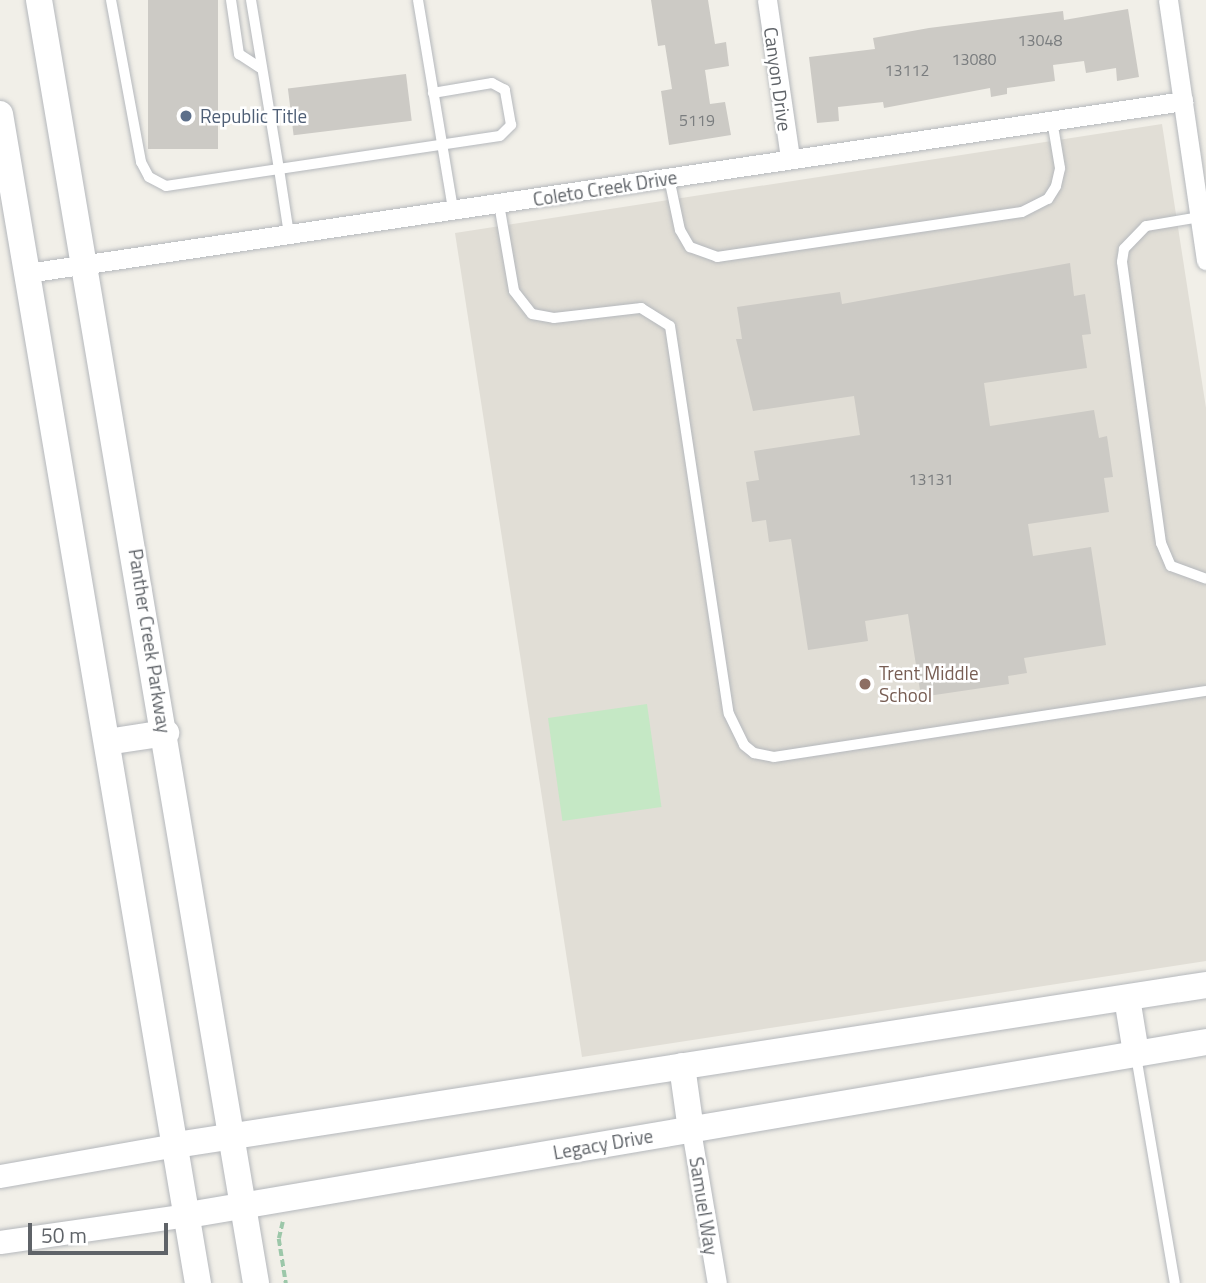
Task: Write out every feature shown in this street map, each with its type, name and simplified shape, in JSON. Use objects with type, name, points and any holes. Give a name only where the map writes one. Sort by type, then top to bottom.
[{"type":"main road","name":"Panther Creek Parkway","points":[[39,0],[87,264],[256,1283]]},
{"type":"main road","points":[[0,114],[198,1283]]},
{"type":"main road","points":[[107,742],[166,733]]},
{"type":"main road","points":[[176,1145],[1206,985]]},
{"type":"main road","points":[[1127,998],[1136,1053]]},
{"type":"main road","name":"Legacy Drive","points":[[188,1215],[1206,1042]]},
{"type":"main road","points":[[682,1066],[691,1130]]},
{"type":"street","name":"Canyon Drive","points":[[767,0],[790,158]]},
{"type":"street","points":[[1168,0],[1206,260]]},
{"type":"street","name":"Coleto Creek Drive","points":[[27,273],[1183,101]]},
{"type":"street","name":"Samuel Way","points":[[691,1130],[717,1283]]},
{"type":"street","points":[[0,1175],[176,1145]]},
{"type":"street","name":"Legacy Drive","points":[[0,1242],[188,1215]]},
{"type":"lane","points":[[111,0],[141,162],[149,177],[166,186],[500,136],[511,125],[505,90],[492,83],[433,93]]},
{"type":"lane","points":[[230,0],[239,54],[262,69]]},
{"type":"lane","points":[[251,0],[289,234]]},
{"type":"lane","points":[[418,0],[453,211]]},
{"type":"lane","points":[[669,178],[680,230],[690,247],[717,257],[1023,212],[1048,199],[1056,186],[1059,168],[1052,120]]},
{"type":"lane","points":[[499,204],[514,292],[532,314],[554,318],[641,308],[670,326],[729,714],[744,746],[754,753],[774,757],[1206,691]]},
{"type":"lane","points":[[1200,217],[1146,226],[1124,249],[1122,262],[1161,543],[1171,566],[1206,579]]},
{"type":"lane","points":[[1136,1053],[1175,1283]]},
{"type":"path","points":[[286,1217],[279,1239],[286,1283]]},
{"type":"shaded area","name":"Trent Middle School","points":[[1162,124],[1206,408],[1206,961],[582,1057],[455,233]]},
{"type":"green space","points":[[647,704],[661,807],[562,821],[548,718]]},
{"type":"building","points":[[148,0],[218,0],[218,149],[148,149]]},
{"type":"building","points":[[651,0],[708,0],[715,44],[726,42],[729,66],[705,70],[710,104],[725,102],[731,135],[669,145],[661,91],[672,89],[665,45],[658,46]]},
{"type":"building","points":[[1128,9],[1139,77],[1117,81],[1116,68],[1086,73],[1084,61],[1053,65],[1055,81],[1007,88],[1007,94],[991,97],[990,88],[884,108],[883,102],[838,107],[839,121],[817,123],[809,57],[875,49],[873,38],[929,28],[1063,11],[1064,20]]},
{"type":"building","points":[[406,74],[412,121],[294,135],[288,89]]},
{"type":"building","points":[[1070,263],[1074,296],[1085,294],[1091,334],[1082,335],[1087,368],[984,383],[990,426],[1094,410],[1099,438],[1107,436],[1113,477],[1104,478],[1109,512],[1028,524],[1033,556],[1091,547],[1106,645],[1024,658],[1027,673],[1008,676],[1009,684],[921,697],[908,614],[865,621],[868,641],[808,650],[791,539],[769,542],[766,520],[752,522],[746,482],[759,480],[754,451],[860,435],[854,396],[753,411],[736,339],[742,339],[737,307],[840,292],[842,304]]},
{"type":"place","name":"Republic Title","points":[[186,116]]},
{"type":"place","name":"Trent Middle School","points":[[865,684]]}]
